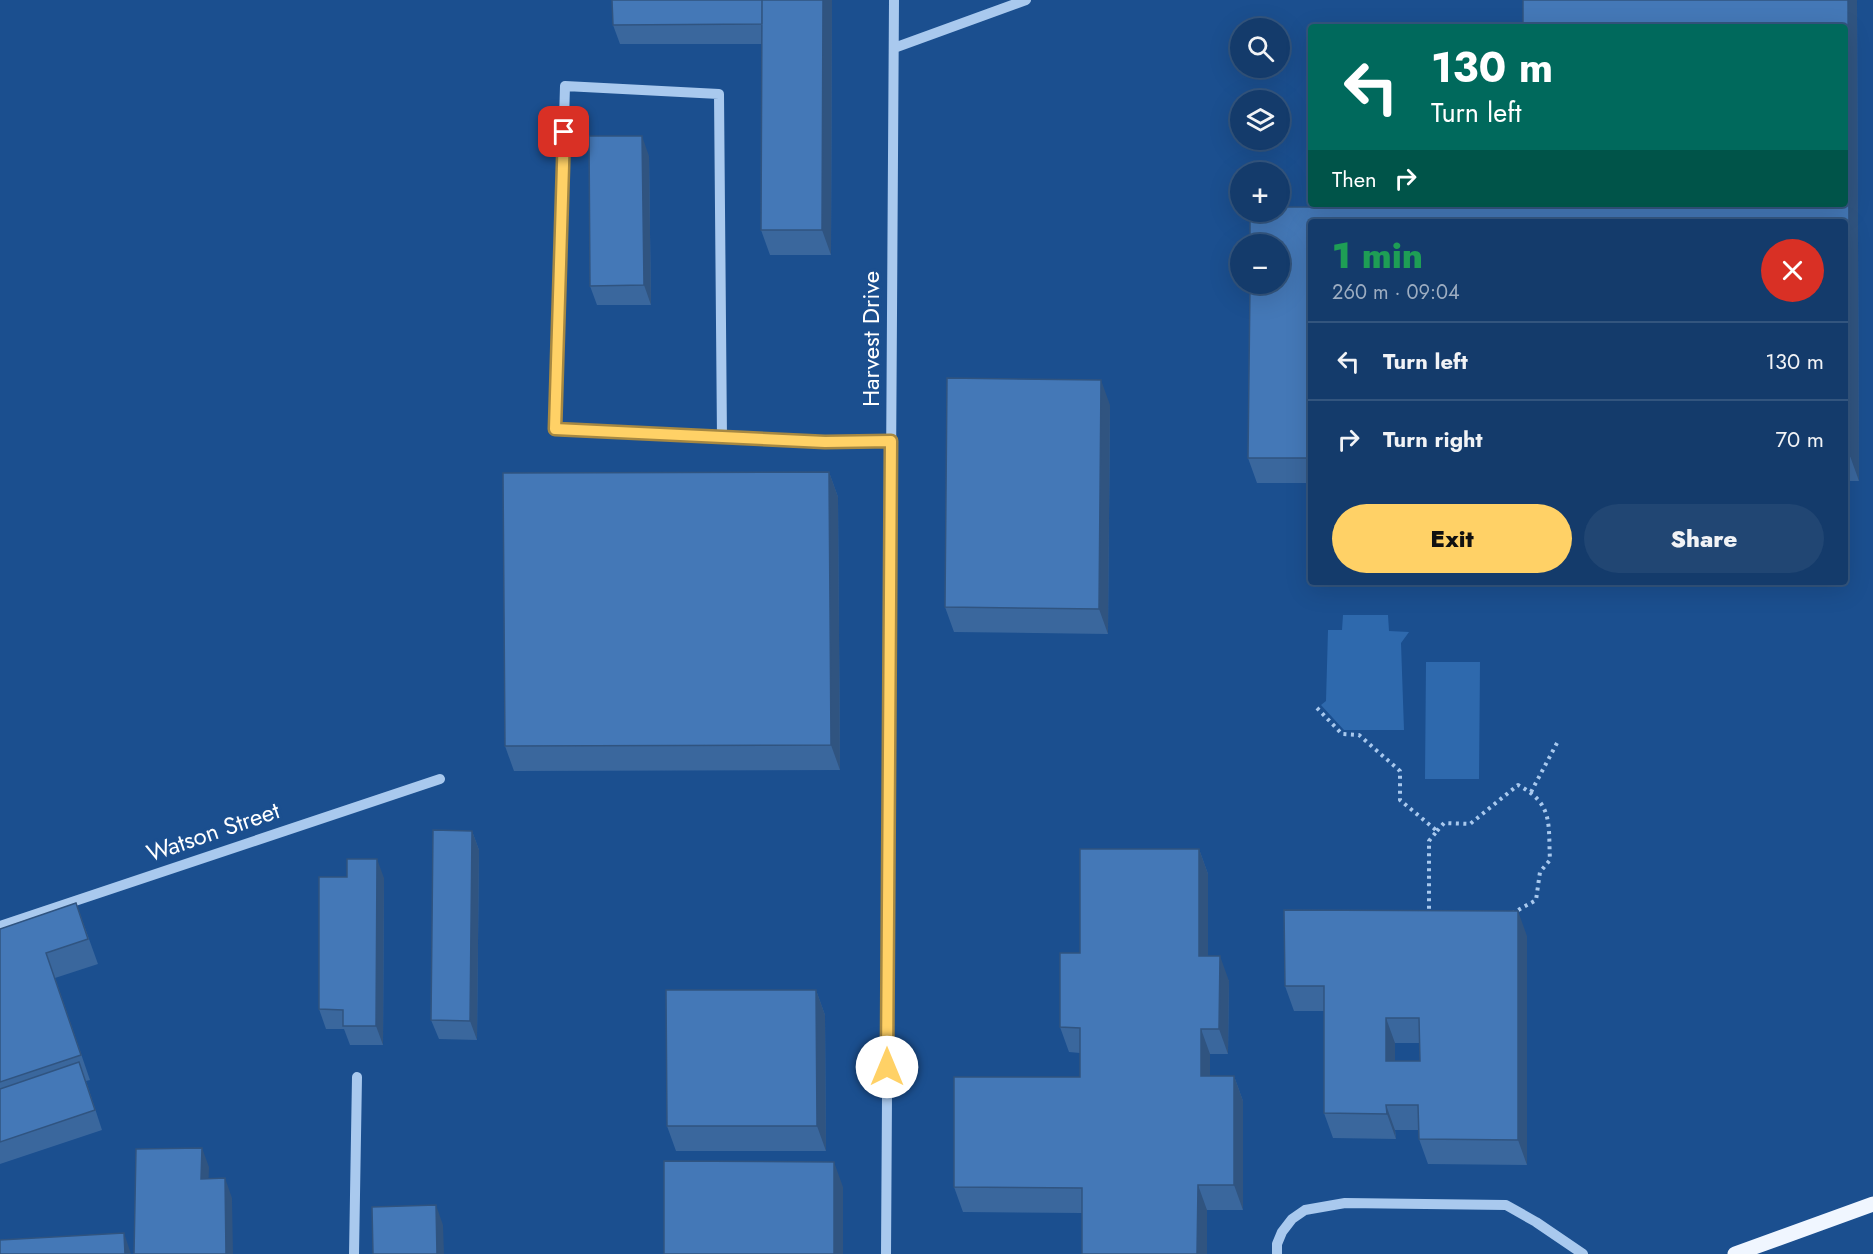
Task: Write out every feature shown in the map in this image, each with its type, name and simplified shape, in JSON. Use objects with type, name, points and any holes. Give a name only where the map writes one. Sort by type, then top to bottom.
[{"type":"main road","points":[[1735,1254],[1873,1204]]},
{"type":"street","name":"Harvest Drive","points":[[886,1254],[894,0]]},
{"type":"street","points":[[894,48],[1026,0]]},
{"type":"street","points":[[722,438],[719,94],[565,86],[555,429],[722,438],[825,442],[891,441]]},
{"type":"street","name":"Watson Street","points":[[0,926],[440,779]]},
{"type":"street","points":[[354,1254],[357,1077]]},
{"type":"street","points":[[1277,1254],[1277,1245],[1282,1232],[1292,1219],[1305,1210],[1345,1203],[1506,1205],[1583,1254]]},
{"type":"path","points":[[1317,708],[1342,734],[1359,735],[1400,771],[1400,800],[1437,831]]},
{"type":"path","points":[[1531,792],[1557,743]]},
{"type":"path","points":[[1430,918],[1429,841],[1444,823],[1470,824],[1518,785],[1531,792],[1548,812],[1550,860],[1540,872],[1536,900],[1509,915]]},
{"type":"shaded area","points":[[1343,615],[1388,615],[1389,631],[1409,632],[1401,643],[1404,730],[1344,730],[1321,705],[1326,701],[1328,630],[1342,630]]},
{"type":"shaded area","points":[[1426,662],[1480,662],[1479,779],[1425,779]]},
{"type":"building","points":[[612,0],[762,0],[762,24],[613,25]]},
{"type":"building","points":[[762,0],[823,0],[822,230],[761,230]]},
{"type":"building","points":[[1523,0],[1848,0],[1850,456],[1848,456],[1848,219],[1308,219],[1308,458],[1248,458],[1250,294],[1290,294],[1290,234],[1250,234],[1250,222],[1290,222],[1290,207],[1848,207],[1848,24],[1523,24]]},
{"type":"building","points":[[589,136],[642,136],[644,285],[590,286]]},
{"type":"building","points":[[947,378],[1101,380],[1099,609],[945,607]]},
{"type":"building","points":[[829,472],[831,745],[505,746],[503,473]]},
{"type":"building","points":[[433,830],[472,831],[470,1021],[431,1020]]},
{"type":"building","points":[[1080,849],[1199,849],[1199,956],[1220,956],[1219,1029],[1201,1029],[1201,1076],[1234,1076],[1234,1185],[1198,1185],[1197,1254],[1082,1254],[1082,1188],[954,1187],[954,1077],[1080,1077],[1080,1028],[1060,1027],[1060,953],[1080,953]]},
{"type":"building","points":[[347,859],[377,859],[376,1026],[343,1026],[343,1010],[319,1009],[319,877],[347,877]]},
{"type":"building","points":[[76,903],[88,939],[46,953],[81,1055],[0,1082],[0,929]]},
{"type":"building","points":[[1284,910],[1518,911],[1518,1140],[1419,1139],[1418,1105],[1386,1105],[1387,1114],[1324,1113],[1324,986],[1285,986]],"holes":[[[1386,1018],[1419,1018],[1420,1061],[1386,1061]]]},
{"type":"building","points":[[666,990],[816,990],[817,1126],[667,1126]]},
{"type":"building","points":[[79,1062],[95,1110],[0,1142],[0,1089]]},
{"type":"building","points":[[202,1148],[201,1179],[225,1178],[226,1254],[134,1254],[136,1149]]},
{"type":"building","points":[[664,1161],[834,1162],[834,1254],[664,1254]]},
{"type":"building","points":[[436,1205],[437,1254],[373,1254],[372,1207]]},
{"type":"building","points":[[124,1233],[125,1254],[0,1254],[0,1240]]},
{"type":"route","points":[[564,132],[555,429],[825,442],[891,441],[887,1067]]}]
